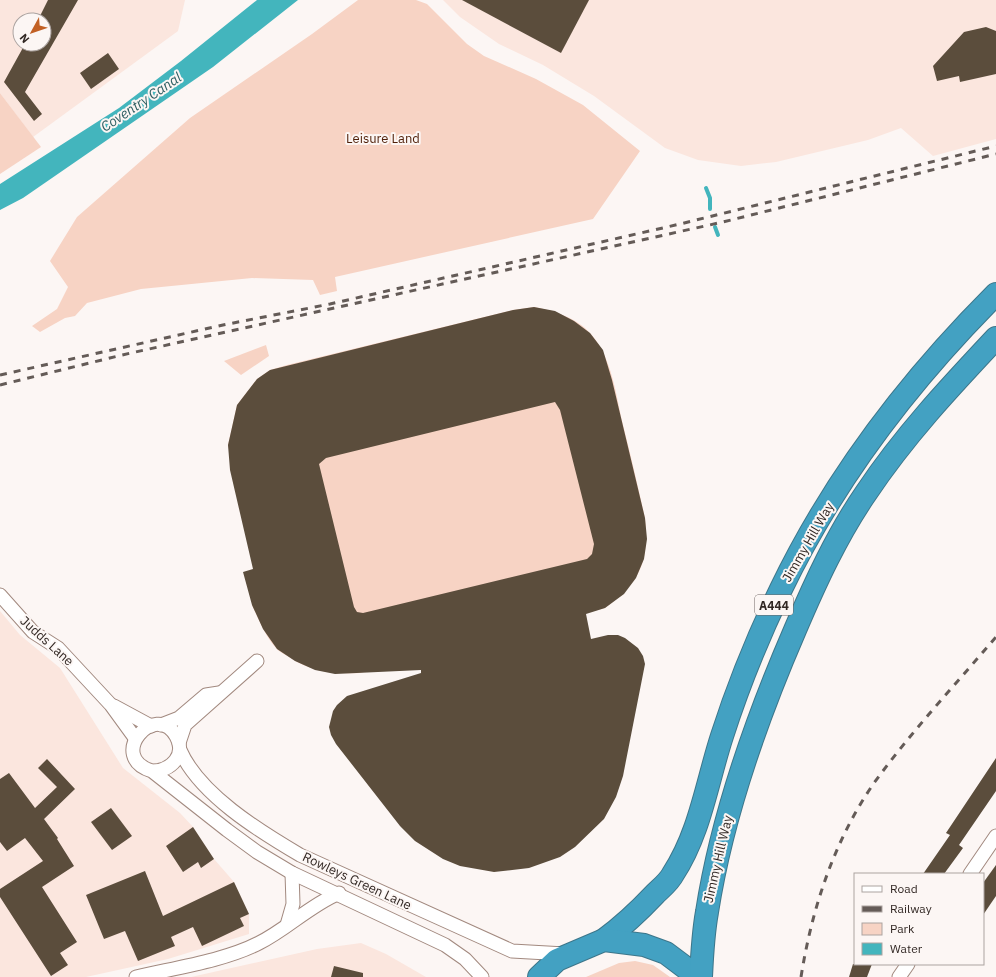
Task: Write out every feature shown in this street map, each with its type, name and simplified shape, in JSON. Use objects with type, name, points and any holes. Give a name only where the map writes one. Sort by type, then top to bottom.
[{"type":"highway","name":"Jimmy Hill Way","points":[[539,977],[557,960],[604,940],[628,923],[672,876],[684,856],[694,832],[727,723],[758,639],[782,587],[842,482],[904,395],[941,352],[996,294]]},
{"type":"highway","name":"Jimmy Hill Way","points":[[700,977],[707,912],[728,815],[747,751],[771,685],[802,614],[852,514],[867,491],[912,430],[996,338]]},
{"type":"highway","points":[[604,940],[644,945],[666,953],[700,977]]},
{"type":"street","name":"Judds Lane","points":[[0,595],[33,632],[58,648],[111,705],[135,738]]},
{"type":"street","points":[[219,693],[206,695],[179,718],[156,725],[139,733],[135,738],[133,752],[136,758],[145,768],[152,771],[168,769],[174,764],[185,725],[212,702],[219,693],[257,661]]},
{"type":"street","name":"Judds Lane","points":[[111,705],[156,725]]},
{"type":"street","points":[[156,725],[171,730],[179,747]]},
{"type":"street","name":"Rowleys Green Lane","points":[[179,747],[186,765],[202,782],[240,816],[268,836],[300,855],[512,951],[568,955]]},
{"type":"street","name":"Rowleys Green Lane","points":[[152,771],[257,852],[292,873],[338,893],[445,945],[465,959],[482,977]]},
{"type":"street","points":[[971,873],[996,836]]},
{"type":"street","name":"Rowleys Green Lane","points":[[287,925],[293,904],[292,873]]},
{"type":"street","name":"Rowleys Green Lane","points":[[136,977],[232,954],[263,941],[320,901],[338,893]]},
{"type":"street","points":[[899,977],[907,965]]},
{"type":"shaded area","points":[[0,0],[185,0],[178,31],[33,137],[0,93]]},
{"type":"shaded area","points":[[443,0],[996,0],[996,139],[933,156],[901,128],[868,140],[776,162],[741,166],[698,160],[665,148],[594,96],[543,65],[499,44],[460,17]]},
{"type":"shaded area","points":[[0,611],[20,635],[60,668],[123,768],[180,813],[193,827],[214,859],[234,882],[249,914],[249,934],[168,959],[86,977],[0,977]]},
{"type":"shaded area","points":[[361,943],[386,954],[426,977],[191,977],[317,949]]},
{"type":"green space","name":"Leisure Land","points":[[358,0],[416,0],[427,4],[467,44],[484,56],[536,79],[583,105],[640,151],[593,219],[335,277],[337,291],[320,295],[313,280],[252,278],[141,289],[87,303],[75,316],[65,318],[40,332],[32,326],[57,309],[68,287],[50,261],[77,217],[190,118],[312,34]]},
{"type":"green space","points":[[0,93],[41,147],[0,174]]},
{"type":"green space","points":[[534,307],[564,316],[579,323],[591,334],[609,365],[645,518],[646,547],[644,559],[635,579],[627,589],[605,608],[360,673],[341,673],[314,669],[297,662],[279,651],[265,633],[252,605],[263,591],[228,445],[237,405],[257,379],[270,370],[513,310]]},
{"type":"green space","points":[[266,345],[269,356],[241,375],[224,361]]},
{"type":"green space","points":[[635,961],[653,965],[670,977],[586,977],[619,963]]},
{"type":"water","name":"Coventry Canal","points":[[257,0],[298,0],[213,67],[23,198],[0,210],[0,184],[119,108]]},
{"type":"building","points":[[48,0],[78,0],[52,45],[52,12],[42,12]]},
{"type":"building","points":[[462,0],[589,0],[561,53]]},
{"type":"building","points":[[986,27],[996,31],[996,74],[960,82],[959,76],[937,81],[933,66],[964,32]]},
{"type":"building","points":[[21,52],[48,52],[25,92],[42,114],[34,121],[4,82]]},
{"type":"building","points":[[108,53],[119,69],[91,89],[80,73]]},
{"type":"building","points":[[534,307],[555,311],[574,321],[590,333],[603,350],[612,380],[645,518],[647,539],[644,559],[636,578],[624,594],[605,608],[586,614],[591,639],[608,635],[618,635],[625,638],[638,648],[643,656],[645,664],[623,776],[616,797],[604,819],[575,847],[560,857],[529,868],[494,872],[460,866],[443,859],[415,841],[400,826],[336,744],[331,735],[329,727],[333,711],[347,696],[421,673],[421,670],[335,674],[315,670],[295,661],[277,649],[263,629],[252,605],[243,572],[253,569],[230,470],[228,445],[237,405],[257,379],[270,370],[513,310]],"holes":[[[555,402],[560,410],[594,544],[592,554],[587,559],[363,613],[357,612],[354,607],[319,464],[326,458]]]},
{"type":"building","points":[[996,758],[996,791],[959,845],[963,848],[945,873],[924,873],[950,835],[946,833]]},
{"type":"building","points":[[47,759],[75,789],[44,819],[58,838],[57,839],[74,866],[42,887],[77,942],[60,953],[68,965],[51,976],[0,897],[0,889],[43,861],[25,838],[7,851],[0,842],[0,779],[9,773],[35,808],[57,787],[38,768]]},
{"type":"building","points":[[111,808],[132,836],[112,850],[91,822]]},
{"type":"building","points":[[193,827],[214,859],[201,868],[198,862],[183,872],[166,846]]},
{"type":"building","points":[[996,865],[996,896],[984,914],[984,882]]},
{"type":"building","points":[[145,871],[163,916],[234,882],[249,914],[240,918],[244,926],[202,946],[193,927],[171,937],[175,946],[138,961],[125,931],[104,939],[86,895]]},
{"type":"building","points":[[853,964],[872,965],[867,977],[849,977]]},
{"type":"building","points":[[334,966],[363,973],[363,977],[331,977]]},
{"type":"waterway","points":[[706,188],[710,198],[710,209]]},
{"type":"waterway","points":[[715,227],[718,235]]},
{"type":"railway","points":[[0,375],[223,325],[330,304],[680,224],[996,146]]},
{"type":"railway","points":[[0,385],[122,355],[723,222],[996,154]]},
{"type":"railway","points":[[801,977],[811,926],[818,901],[836,852],[860,805],[874,783],[903,745],[996,637]]}]
